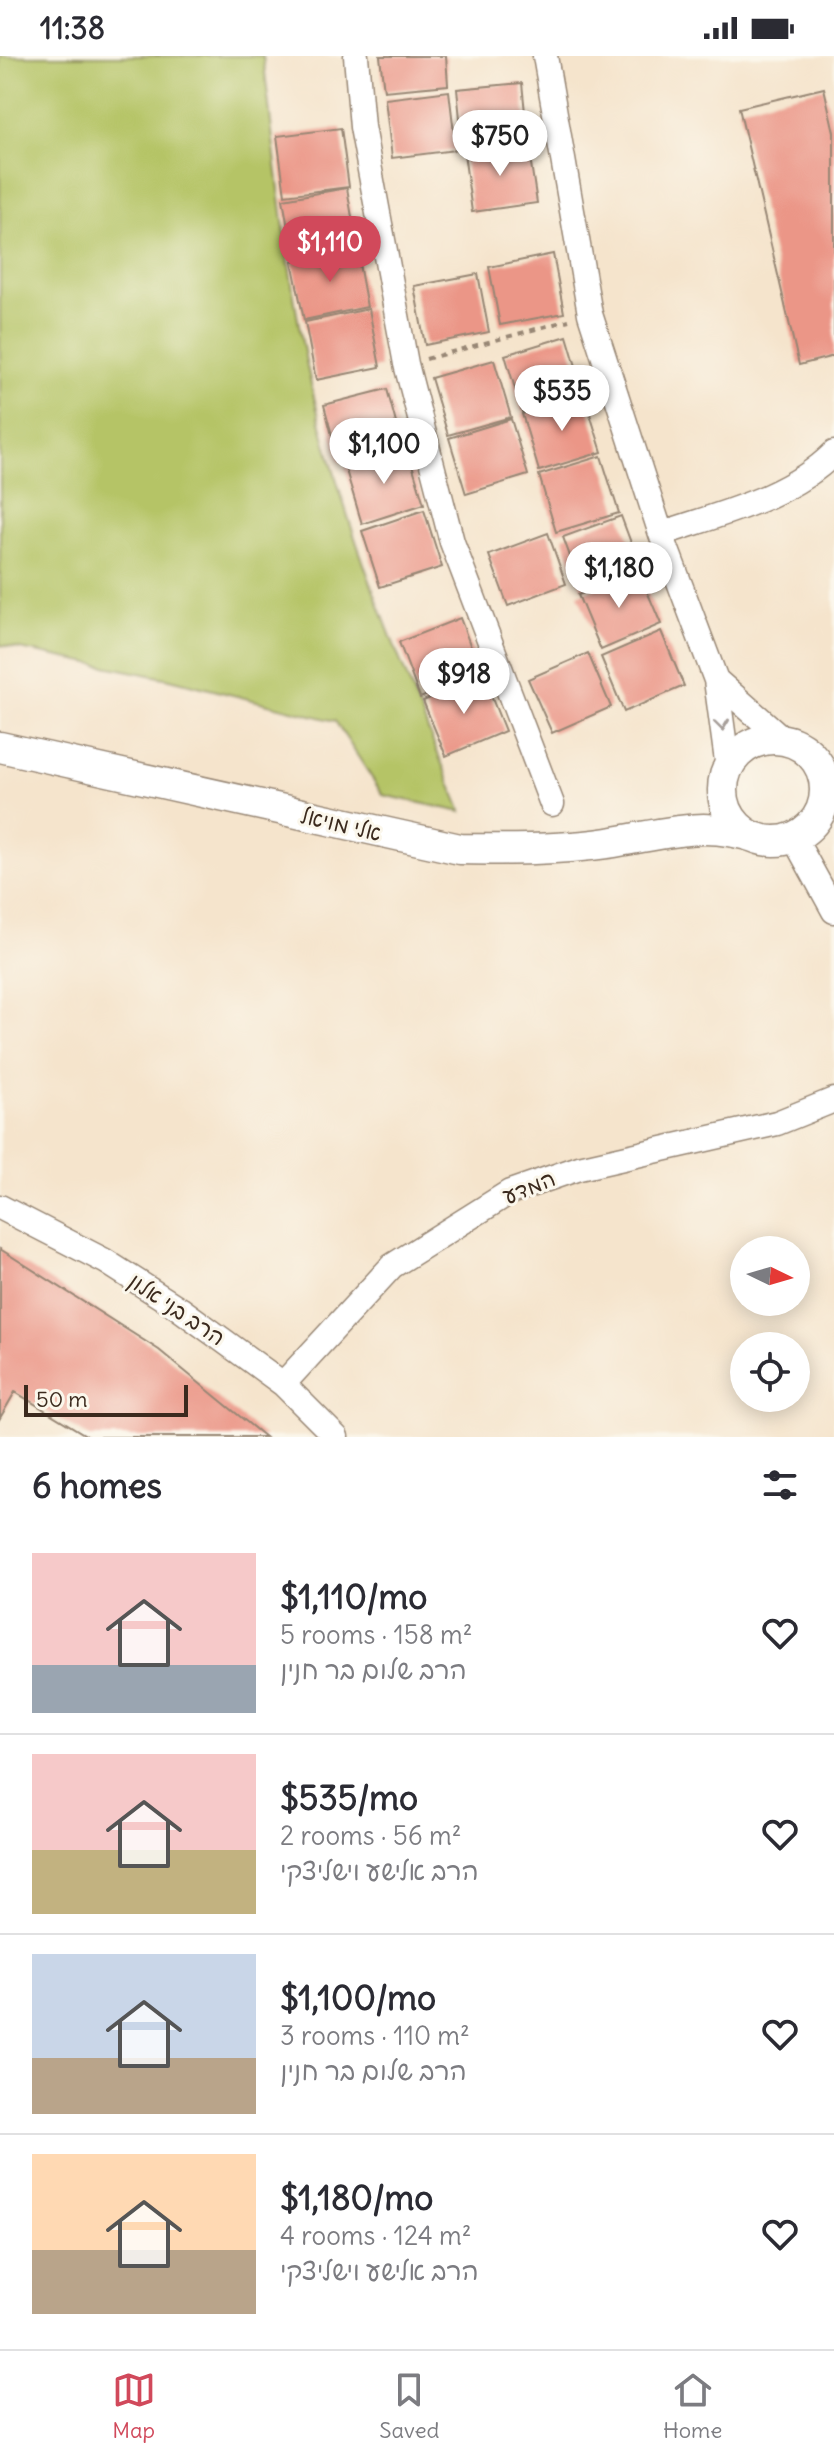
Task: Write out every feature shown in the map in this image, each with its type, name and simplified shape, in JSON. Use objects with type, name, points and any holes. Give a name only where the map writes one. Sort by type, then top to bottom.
[{"type":"street","points":[[356,56],[362,127],[406,364],[452,542],[552,804]]},
{"type":"street","points":[[545,56],[590,314],[661,534],[716,680],[726,775],[724,796],[735,823],[760,839],[794,838],[815,821],[822,809],[828,767],[783,739],[716,680]]},
{"type":"street","points":[[661,534],[756,501],[798,481],[834,453]]},
{"type":"street","points":[[687,827],[709,806],[726,775],[750,745],[783,739]]},
{"type":"street","name":"אלי מויאל","points":[[0,747],[460,849],[529,850],[608,843],[687,827],[732,829],[760,839]]},
{"type":"street","points":[[794,838],[834,911]]},
{"type":"street","name":"המדע","points":[[283,1384],[392,1266],[510,1192],[579,1168],[777,1123],[834,1100]]},
{"type":"street","name":"הרב בני אלון","points":[[0,1207],[105,1261],[283,1384],[336,1437]]},
{"type":"path","points":[[406,364],[590,314]]},
{"type":"green space","points":[[0,56],[263,56],[296,310],[327,447],[379,605],[462,812],[383,795],[335,721],[170,679],[0,645]]},
{"type":"building","points":[[380,56],[446,56],[448,85],[384,91]]},
{"type":"building","points":[[522,83],[528,142],[463,148],[457,89]]},
{"type":"building","points":[[824,88],[834,132],[834,356],[799,365],[739,108]]},
{"type":"building","points":[[449,91],[456,150],[392,158],[385,99]]},
{"type":"building","points":[[341,128],[349,187],[285,195],[277,136]]},
{"type":"building","points":[[528,144],[537,203],[472,212],[464,153]]},
{"type":"building","points":[[347,188],[357,246],[293,257],[283,199]]},
{"type":"building","points":[[356,248],[367,307],[304,320],[292,261]]},
{"type":"building","points":[[553,254],[564,313],[500,325],[489,267]]},
{"type":"building","points":[[478,274],[489,332],[425,345],[414,286]]},
{"type":"building","points":[[369,309],[380,367],[316,380],[305,322]]},
{"type":"building","points":[[567,336],[584,393],[522,412],[505,355]]},
{"type":"building","points":[[494,360],[511,417],[448,435],[431,378]]},
{"type":"building","points":[[387,389],[402,446],[339,462],[324,405]]},
{"type":"building","points":[[584,395],[602,452],[539,471],[522,414]]},
{"type":"building","points":[[511,419],[528,475],[466,494],[449,438]]},
{"type":"building","points":[[407,448],[424,504],[362,524],[345,467]]},
{"type":"building","points":[[601,456],[619,513],[556,532],[539,475]]},
{"type":"building","points":[[424,510],[442,567],[380,587],[362,531]]},
{"type":"building","points":[[621,516],[640,567],[582,589],[563,537]]},
{"type":"building","points":[[548,533],[566,584],[508,606],[489,555]]},
{"type":"building","points":[[638,570],[661,624],[601,650],[578,595]]},
{"type":"building","points":[[460,618],[481,674],[420,698],[399,642]]},
{"type":"building","points":[[661,631],[684,686],[624,712],[601,657]]},
{"type":"building","points":[[588,653],[611,707],[552,733],[528,679]]},
{"type":"building","points":[[483,676],[505,731],[446,756],[423,701]]},
{"type":"building","points":[[0,1249],[159,1350],[265,1437],[89,1437],[15,1392],[0,1418]]}]
